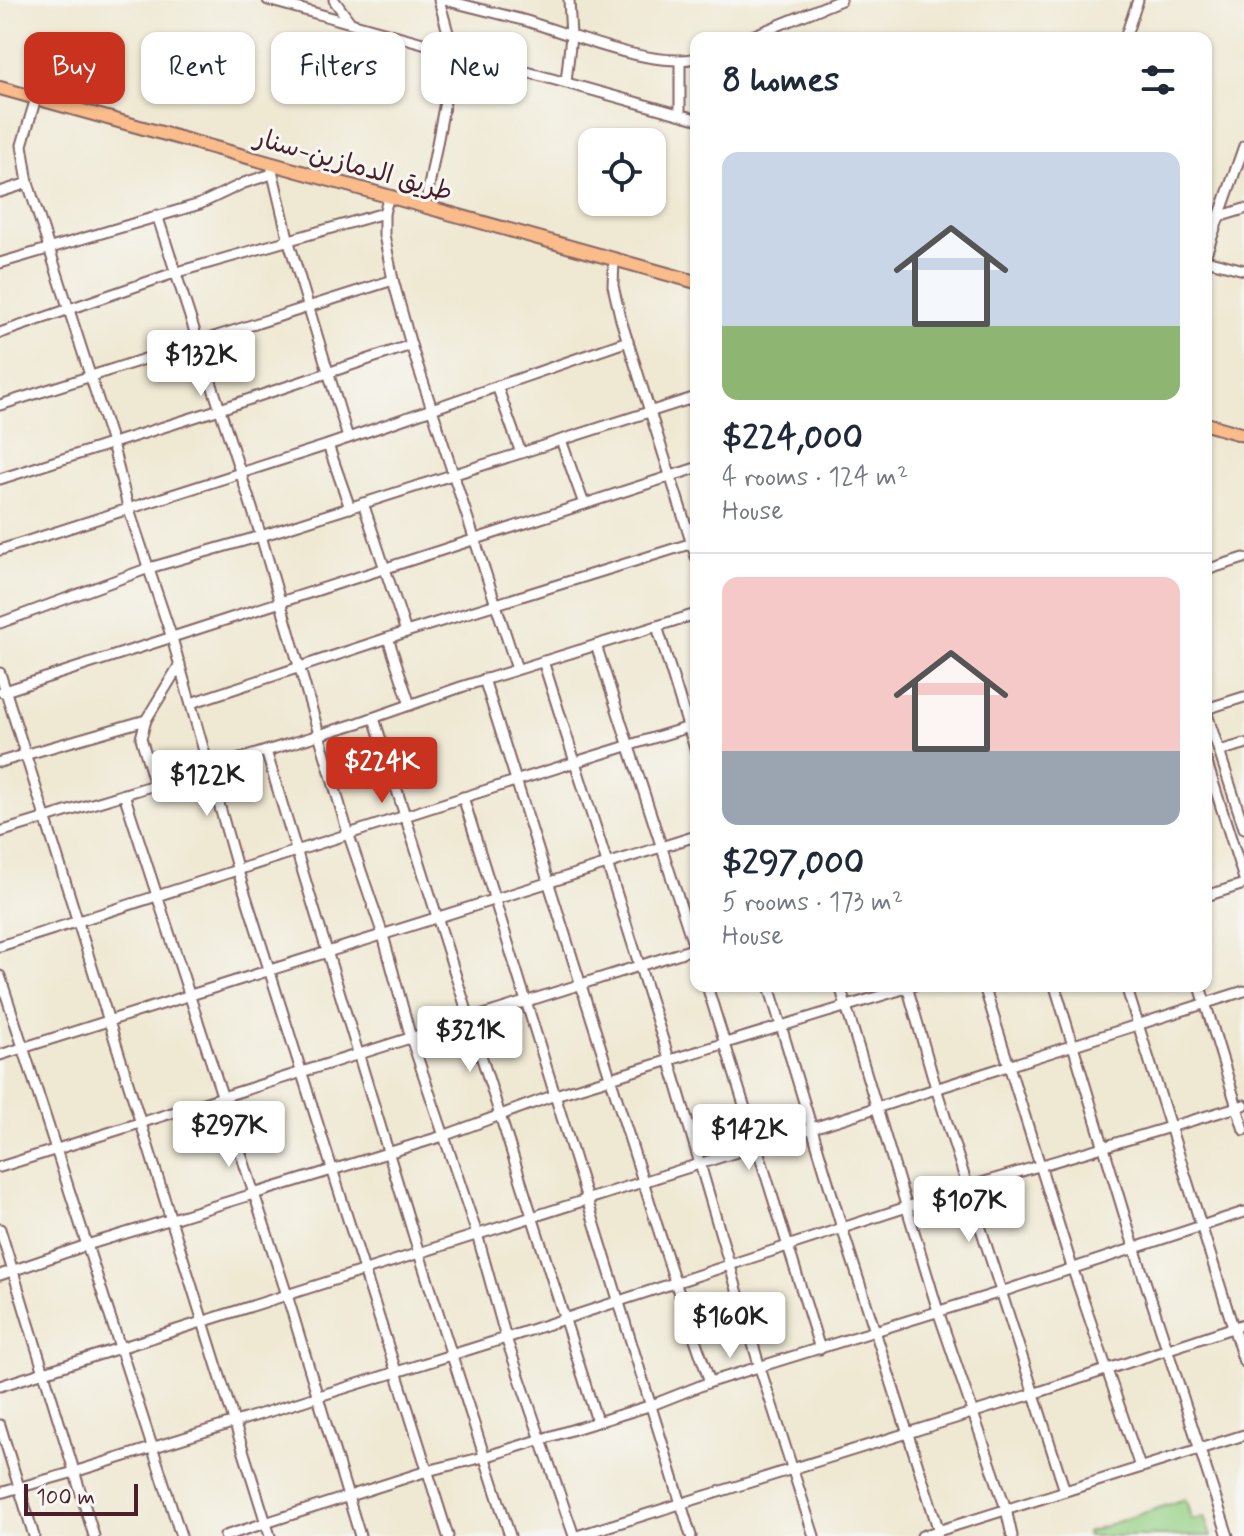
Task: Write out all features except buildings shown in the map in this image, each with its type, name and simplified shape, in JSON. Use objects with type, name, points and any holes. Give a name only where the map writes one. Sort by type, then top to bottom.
[{"type":"highway","name":"طريق الدمازين-سنار","points":[[0,88],[24,95]]},
{"type":"highway","name":"طريق الدمازين-سنار","points":[[56,104],[271,168],[389,196],[690,280]]},
{"type":"highway","points":[[1212,426],[1244,435]]},
{"type":"street","points":[[268,0],[421,44]]},
{"type":"street","points":[[334,0],[350,22]]},
{"type":"street","points":[[439,0],[448,32]]},
{"type":"street","points":[[445,0],[603,47],[680,62],[690,60]]},
{"type":"street","points":[[566,82],[571,36],[569,0]]},
{"type":"street","points":[[762,32],[841,0]]},
{"type":"street","points":[[1127,32],[1138,0]]},
{"type":"street","points":[[680,62],[680,114]]},
{"type":"street","points":[[527,72],[690,117]]},
{"type":"street","points":[[34,104],[22,145],[28,183],[180,664],[238,871],[448,1536]]},
{"type":"street","points":[[425,207],[445,104]]},
{"type":"street","points":[[1212,237],[1244,146]]},
{"type":"street","points":[[0,263],[200,204],[271,168],[289,242],[348,438]]},
{"type":"street","points":[[0,192],[28,183]]},
{"type":"street","points":[[389,196],[384,213],[384,235],[393,280],[411,345],[517,669]]},
{"type":"street","points":[[1218,217],[1244,209]]},
{"type":"street","points":[[0,333],[174,273],[384,213]]},
{"type":"street","points":[[157,215],[261,536],[318,735],[383,935],[411,1038],[477,1234],[506,1338],[576,1536],[973,1413],[1239,1326]]},
{"type":"street","points":[[614,259],[613,286],[628,341],[690,532]]},
{"type":"street","points":[[1212,259],[1244,270]]},
{"type":"street","points":[[0,405],[393,280]]},
{"type":"street","points":[[0,550],[328,445],[628,341]]},
{"type":"street","points":[[0,479],[411,345]]},
{"type":"street","points":[[497,386],[521,453]]},
{"type":"street","points":[[0,623],[149,568],[261,536],[690,399]]},
{"type":"street","points":[[561,440],[584,504]]},
{"type":"street","points":[[328,445],[350,508]]},
{"type":"street","points":[[3,692],[690,470]]},
{"type":"street","points":[[363,503],[406,632]]},
{"type":"street","points":[[191,703],[406,632],[690,544]]},
{"type":"street","points":[[1212,568],[1244,558]]},
{"type":"street","points":[[0,832],[374,718],[484,679],[690,616]]},
{"type":"street","points":[[657,626],[690,720]]},
{"type":"street","points":[[388,638],[410,705]]},
{"type":"street","points":[[596,645],[690,931]]},
{"type":"street","points":[[543,661],[670,1062],[760,1368],[814,1536]]},
{"type":"street","points":[[155,785],[141,738],[146,720],[180,664]]},
{"type":"street","points":[[0,673],[3,692],[26,754],[270,1536]]},
{"type":"street","points":[[484,679],[675,1282],[710,1382]]},
{"type":"street","points":[[1212,708],[1244,697]]},
{"type":"street","points":[[374,718],[597,1421]]},
{"type":"street","points":[[0,762],[146,720]]},
{"type":"street","points":[[0,946],[690,727]]},
{"type":"street","points":[[1212,729],[1243,823]]},
{"type":"street","points":[[1219,751],[1244,744]]},
{"type":"street","points":[[266,751],[419,1253],[510,1536]]},
{"type":"street","points":[[1212,792],[1244,881],[1212,894]]},
{"type":"street","points":[[124,794],[255,1194],[360,1536]]},
{"type":"street","points":[[463,797],[691,1536]]},
{"type":"street","points":[[0,1055],[690,838]]},
{"type":"street","points":[[0,1167],[690,952]]},
{"type":"street","points":[[0,976],[181,1536]]},
{"type":"street","points":[[0,1386],[1244,991]]},
{"type":"street","points":[[709,992],[820,1349]]},
{"type":"street","points":[[771,992],[842,1228],[939,1531]]},
{"type":"street","points":[[842,992],[938,1311],[1006,1509],[1012,1536]]},
{"type":"street","points":[[0,1275],[87,1245],[443,1136],[555,1095],[894,992]]},
{"type":"street","points":[[911,992],[936,1088],[1065,1491]]},
{"type":"street","points":[[986,992],[1072,1267],[1140,1467]]},
{"type":"street","points":[[1057,992],[1134,1247],[1228,1536]]},
{"type":"street","points":[[1128,992],[1201,1225],[1239,1326],[1244,1362]]},
{"type":"street","points":[[1202,992],[1240,1106],[1244,1130]]},
{"type":"street","points":[[0,1493],[506,1338],[968,1187],[1240,1106]]},
{"type":"street","points":[[225,1536],[427,1471],[484,1457],[652,1405],[710,1382],[1001,1292],[1244,1212]]},
{"type":"street","points":[[0,1229],[94,1536]]},
{"type":"street","points":[[0,1425],[34,1536]]},
{"type":"street","points":[[922,1536],[1244,1435]]},
{"type":"green space","points":[[1185,1499],[1192,1520],[1204,1517],[1211,1536],[1088,1536],[1087,1532]]}]
